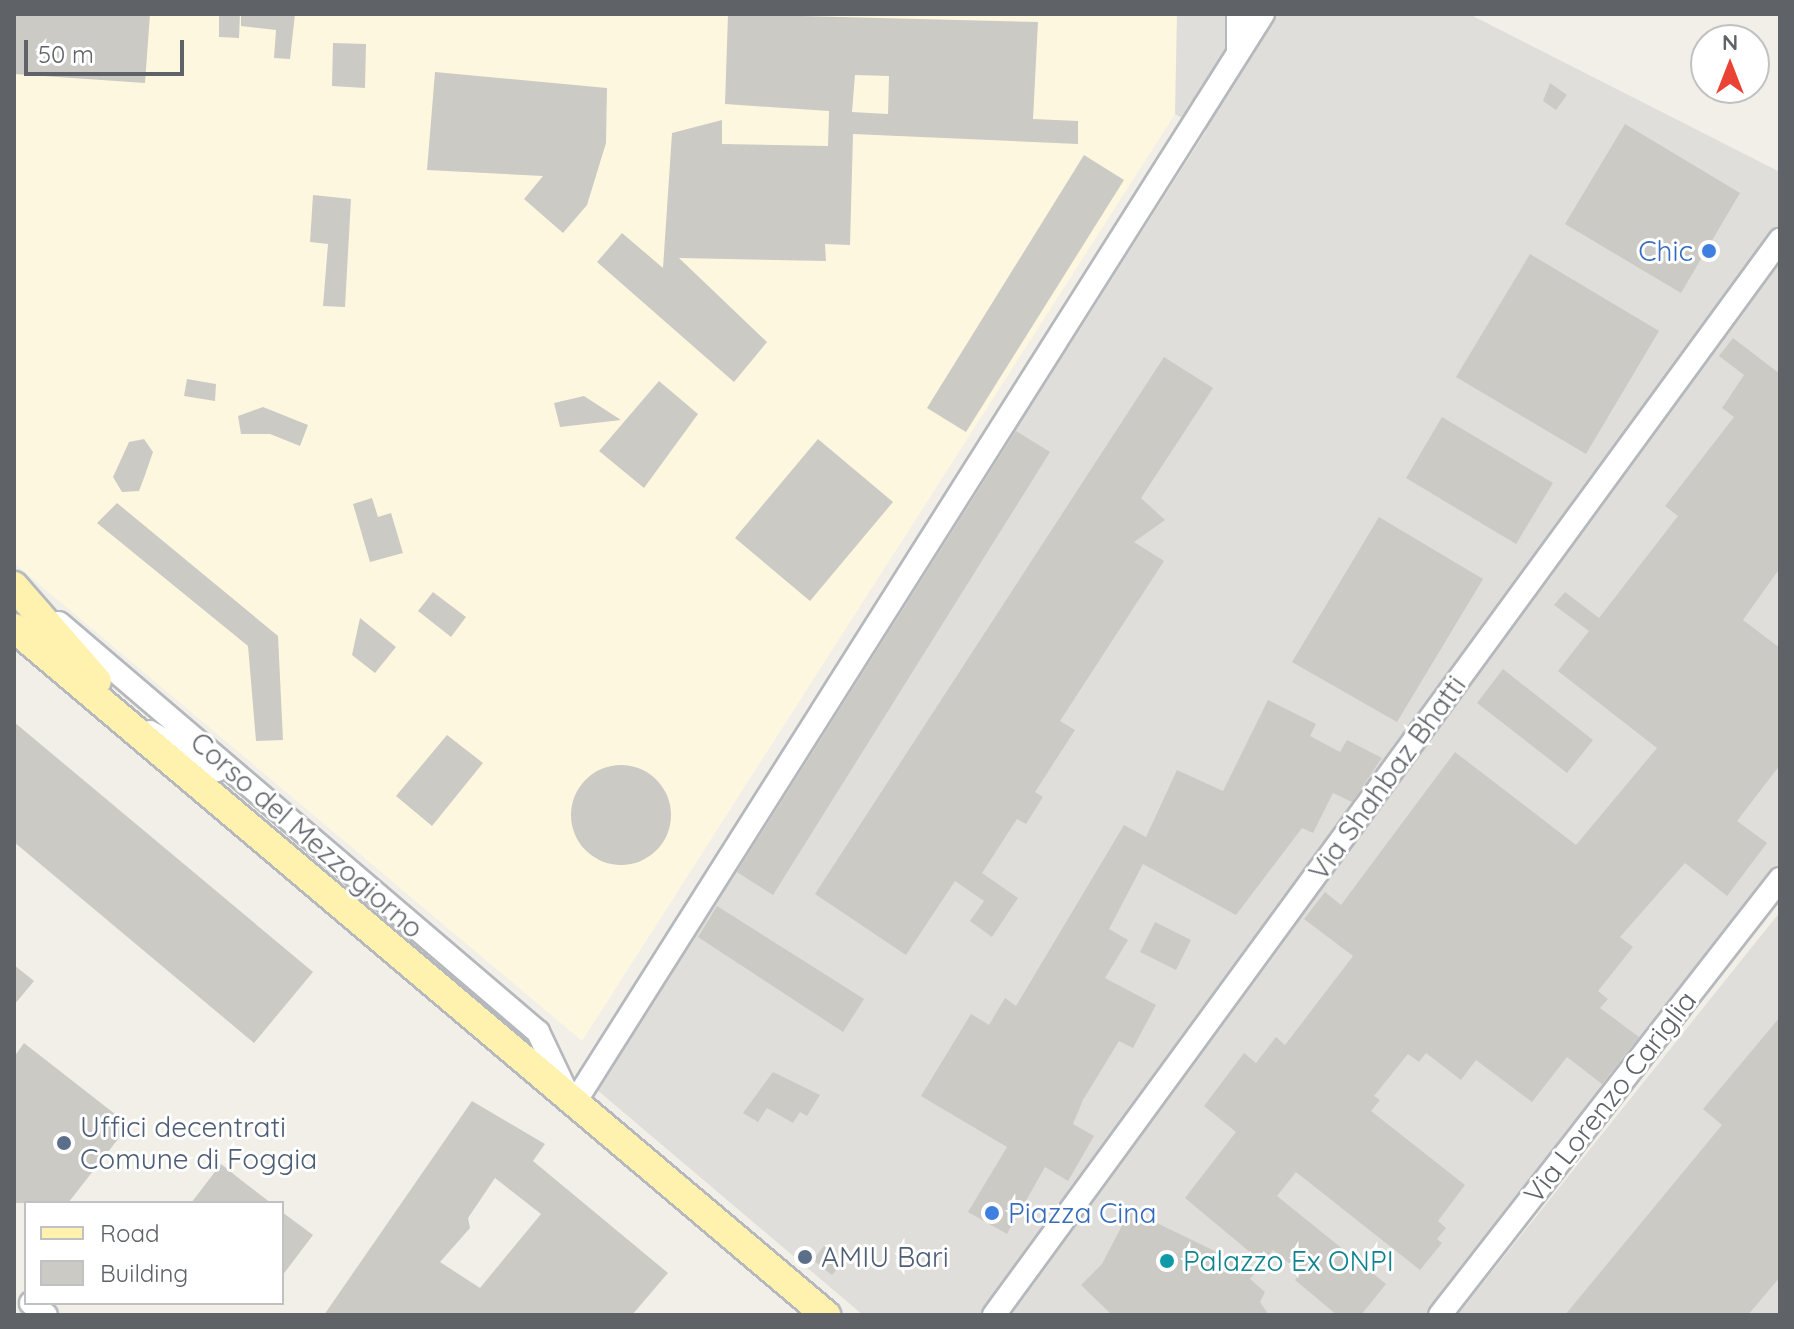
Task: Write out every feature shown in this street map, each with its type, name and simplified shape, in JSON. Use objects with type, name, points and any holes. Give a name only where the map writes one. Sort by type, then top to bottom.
[{"type":"main road","name":"Corso del Mezzogiorno","points":[[14,586],[41,609]]},
{"type":"main road","points":[[41,609],[125,718]]},
{"type":"main road","name":"Corso del Mezzogiorno","points":[[14,628],[125,718],[573,1105],[826,1315]]},
{"type":"street","points":[[1238,14],[1238,54]]},
{"type":"street","points":[[573,1105],[1263,14]]},
{"type":"street","name":"Via Shahbaz Bhatti","points":[[994,1315],[1780,240]]},
{"type":"street","name":"Corso del Mezzogiorno","points":[[41,609],[538,1032],[573,1105]]},
{"type":"street","points":[[125,718],[263,797]]},
{"type":"street","name":"Via Lorenzo Cariglia","points":[[1440,1315],[1780,879]]},
{"type":"shaded area","points":[[14,14],[1177,14],[1175,114],[582,1041],[14,563]]},
{"type":"shaded area","points":[[1177,14],[1469,14],[1780,172],[1780,863],[1427,1315],[863,1315],[596,1089],[1206,131],[1175,114]]},
{"type":"shaded area","points":[[1780,912],[1780,1315],[1457,1315]]},
{"type":"building","points":[[14,14],[150,14],[145,83],[14,74]]},
{"type":"building","points":[[219,14],[240,14],[239,38],[219,37]]},
{"type":"building","points":[[241,14],[295,14],[290,59],[274,58],[276,30],[241,26]]},
{"type":"building","points":[[728,14],[1038,22],[1033,119],[1078,121],[1078,144],[853,134],[850,245],[825,244],[826,261],[679,258],[767,342],[734,382],[597,262],[622,233],[663,268],[672,133],[722,120],[722,144],[828,146],[829,111],[725,104]],"holes":[[[855,75],[889,76],[888,114],[852,112]]]},
{"type":"building","points":[[333,43],[366,44],[365,88],[332,86]]},
{"type":"building","points":[[435,72],[607,88],[606,143],[587,205],[563,233],[524,199],[543,176],[427,170]]},
{"type":"building","points":[[1550,83],[1567,95],[1556,110],[1543,101]]},
{"type":"building","points":[[1625,124],[1740,193],[1681,293],[1565,224]]},
{"type":"building","points":[[1084,155],[1124,180],[966,432],[927,408]]},
{"type":"building","points":[[313,195],[351,199],[345,307],[323,306],[328,244],[310,242]]},
{"type":"building","points":[[1530,254],[1659,331],[1586,454],[1456,377]]},
{"type":"building","points":[[1733,338],[1780,374],[1780,568],[1743,620],[1780,648],[1780,765],[1737,821],[1767,843],[1727,896],[1685,863],[1620,937],[1633,947],[1598,991],[1608,999],[1600,1008],[1639,1037],[1602,1084],[1567,1057],[1532,1102],[1476,1060],[1461,1080],[1426,1053],[1419,1062],[1408,1054],[1374,1096],[1380,1100],[1371,1111],[1465,1185],[1438,1221],[1446,1228],[1437,1239],[1442,1243],[1420,1270],[1296,1172],[1277,1196],[1386,1284],[1361,1315],[1337,1315],[1295,1280],[1301,1273],[1273,1250],[1263,1263],[1185,1198],[1236,1132],[1204,1106],[1244,1053],[1256,1063],[1276,1037],[1285,1045],[1353,956],[1304,919],[1325,892],[1341,905],[1455,752],[1576,845],[1657,748],[1558,671],[1589,631],[1554,605],[1565,592],[1599,618],[1678,516],[1665,506],[1734,417],[1722,408],[1744,375],[1719,356]]},
{"type":"building","points":[[1164,357],[1213,388],[1141,498],[1165,520],[1134,542],[1164,561],[1060,721],[1075,730],[1035,792],[1043,797],[1026,824],[1017,819],[982,873],[1018,898],[992,937],[970,921],[984,901],[955,881],[906,955],[815,894]]},
{"type":"building","points":[[187,379],[216,384],[215,401],[184,396]]},
{"type":"building","points":[[659,381],[698,414],[644,488],[599,451]]},
{"type":"building","points":[[584,396],[621,420],[560,427],[554,403]]},
{"type":"building","points":[[263,407],[308,425],[300,446],[270,434],[241,434],[238,416]]},
{"type":"building","points":[[1442,417],[1553,483],[1516,544],[1406,478]]},
{"type":"building","points":[[1016,431],[1050,452],[773,895],[737,872]]},
{"type":"building","points":[[144,439],[153,452],[139,491],[122,492],[113,477],[129,442]]},
{"type":"building","points":[[818,439],[893,502],[810,601],[735,538]]},
{"type":"building","points":[[372,498],[378,517],[391,513],[403,553],[370,562],[353,504]]},
{"type":"building","points":[[117,503],[278,636],[283,740],[256,741],[248,646],[97,523]]},
{"type":"building","points":[[1379,517],[1483,579],[1397,722],[1292,662]]},
{"type":"building","points":[[433,592],[466,617],[451,637],[418,611]]},
{"type":"building","points":[[360,618],[396,647],[375,673],[352,655]]},
{"type":"building","points":[[1503,669],[1593,740],[1567,773],[1477,703]]},
{"type":"building","points":[[1268,700],[1316,724],[1310,736],[1340,752],[1347,740],[1382,758],[1352,802],[1333,793],[1313,833],[1302,828],[1236,915],[1143,864],[1109,929],[1128,940],[1105,978],[1156,1005],[1133,1048],[1119,1041],[1083,1100],[1073,1124],[1094,1136],[1068,1181],[1045,1167],[1007,1234],[968,1212],[1007,1147],[921,1096],[971,1014],[989,1025],[1005,998],[1016,1006],[1124,825],[1146,837],[1177,770],[1223,791]]},
{"type":"building","points":[[14,722],[313,972],[254,1043],[14,842]]},
{"type":"building","points":[[447,735],[483,763],[432,826],[396,796]]},
{"type":"building","points":[[621,765],[640,769],[656,780],[667,796],[671,815],[667,834],[656,850],[640,861],[621,865],[602,861],[586,850],[575,834],[571,815],[575,796],[586,780],[602,769]]},
{"type":"building","points":[[717,906],[864,999],[843,1032],[698,937]]},
{"type":"building","points":[[1155,922],[1191,940],[1176,970],[1140,952]]},
{"type":"building","points":[[14,965],[34,981],[14,1005]]},
{"type":"building","points":[[1780,1017],[1780,1277],[1748,1315],[1565,1315],[1722,1125],[1703,1109]]},
{"type":"building","name":"Uffici decentrati Comune di Foggia","points":[[24,1043],[129,1125],[70,1201],[14,1203],[14,1057]]},
{"type":"building","points":[[773,1072],[820,1095],[807,1116],[800,1112],[793,1123],[767,1108],[758,1122],[743,1113]]},
{"type":"building","points":[[472,1101],[545,1144],[533,1161],[668,1273],[632,1315],[324,1315]],"holes":[[[495,1178],[541,1214],[480,1288],[440,1262],[470,1228],[468,1218]]]},
{"type":"building","points":[[221,1164],[268,1201],[193,1201]]},
{"type":"building","name":"Palazzo Ex ONPI","points":[[1130,1210],[1256,1271],[1250,1279],[1265,1292],[1260,1302],[1269,1315],[1112,1315],[1081,1285],[1102,1264]]},
{"type":"building","points":[[284,1213],[313,1235],[284,1273]]},
{"type":"building","points":[[824,1246],[844,1261],[832,1275],[813,1260]]},
{"type":"place","name":"Chic","points":[[1709,251]]},
{"type":"place","name":"Uffici decentrati Comune di Foggia","points":[[64,1143]]},
{"type":"place","name":"Piazza Cina","points":[[992,1213]]},
{"type":"place","name":"AMIU Bari","points":[[805,1257]]},
{"type":"place","name":"Palazzo Ex ONPI","points":[[1167,1261]]}]
